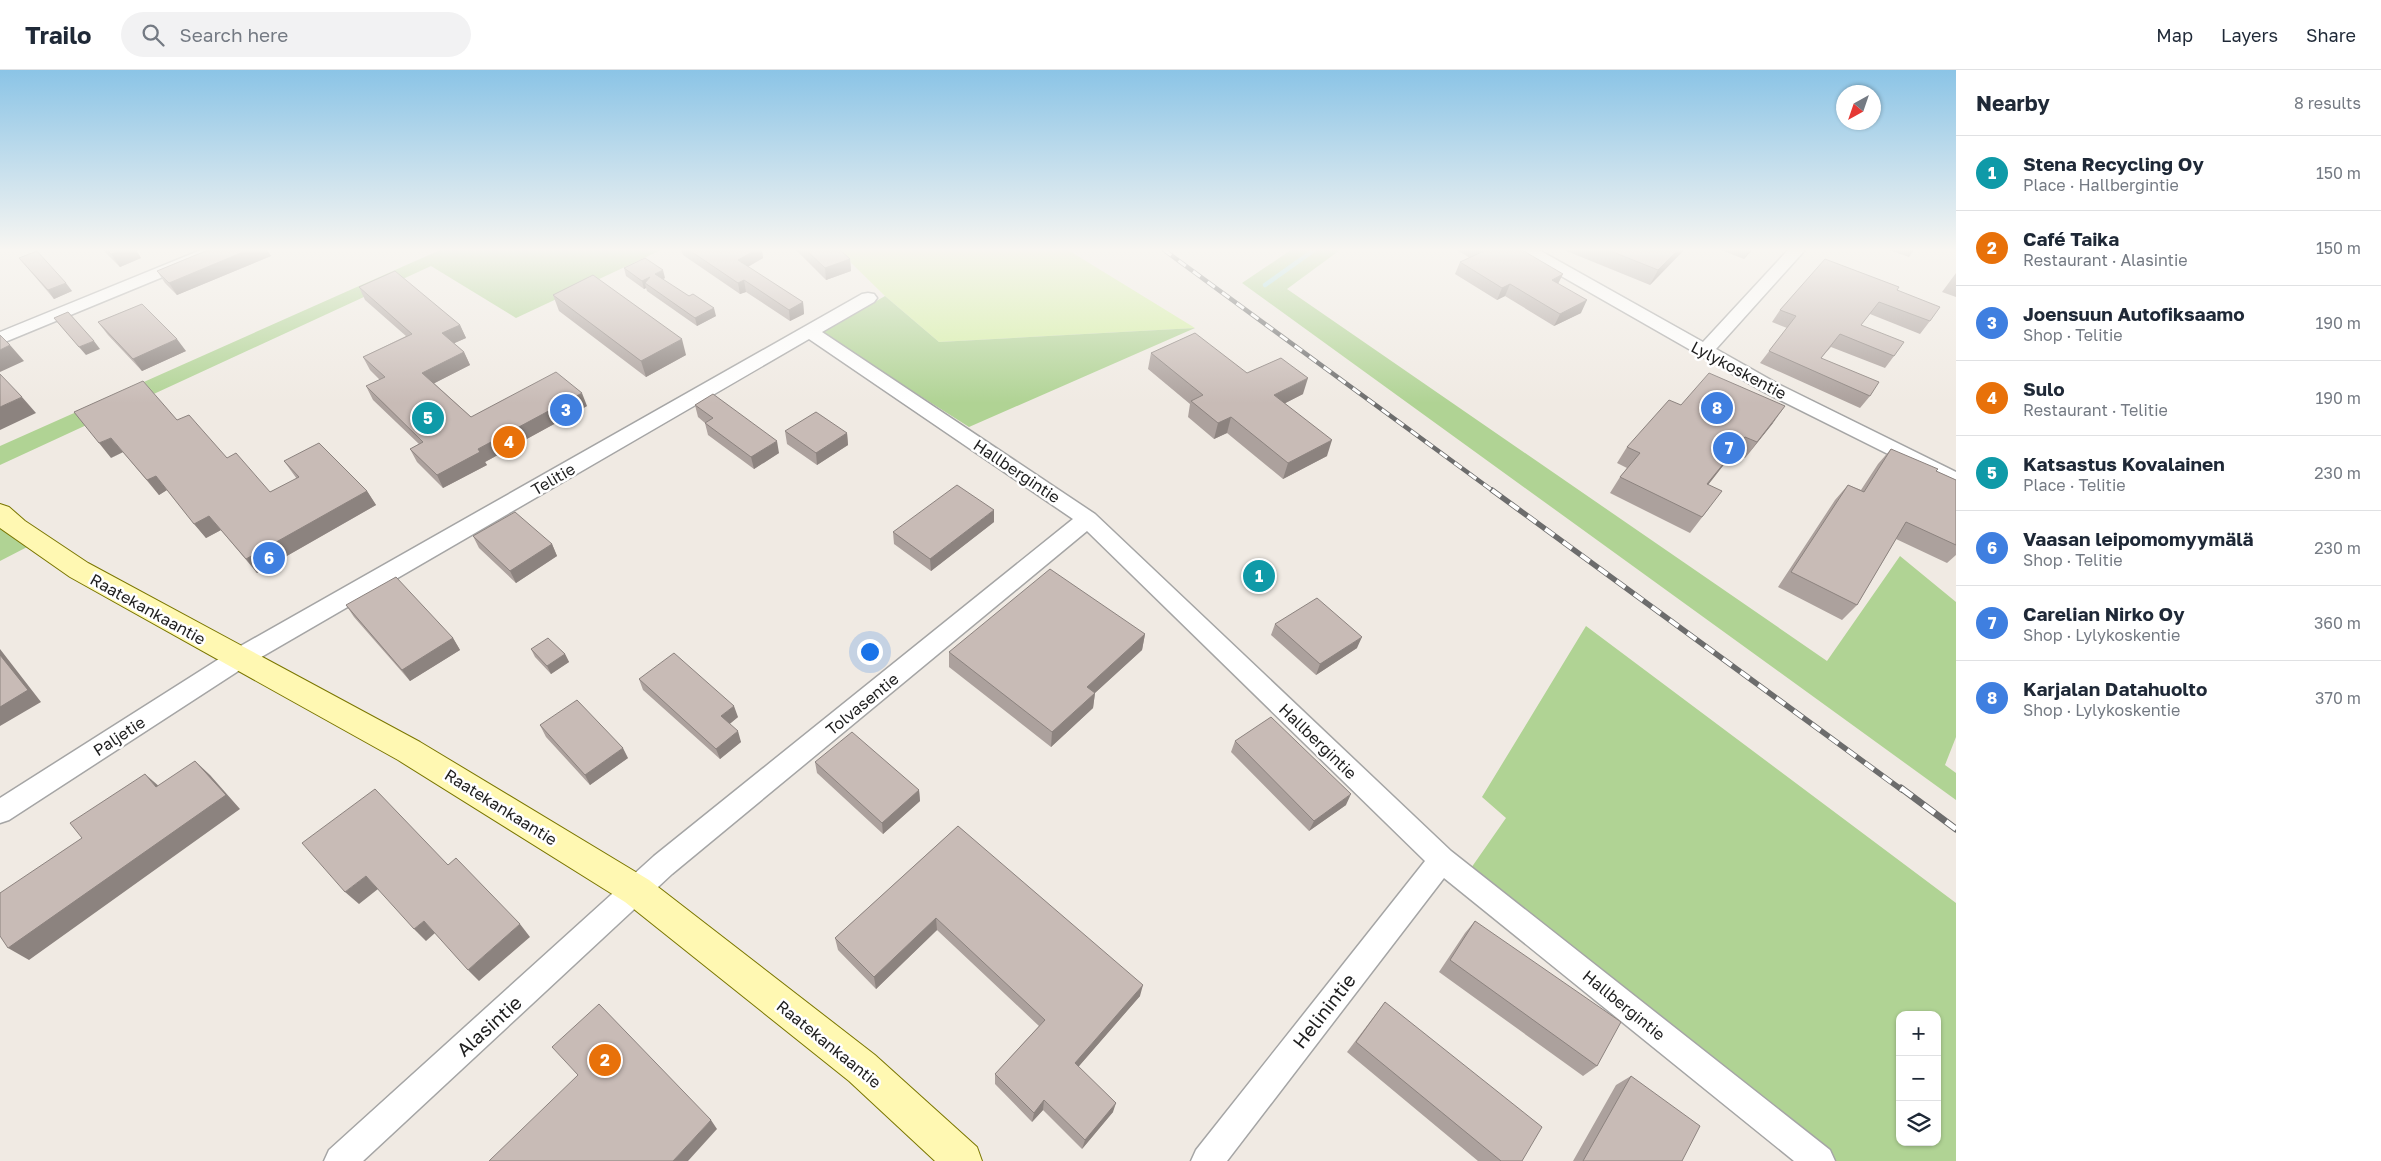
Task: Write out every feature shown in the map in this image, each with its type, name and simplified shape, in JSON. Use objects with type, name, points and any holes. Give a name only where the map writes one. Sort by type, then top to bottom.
[{"type":"main road","name":"Raatekankaantie","points":[[0,513],[16,528],[79,570],[238,659],[409,751],[638,891],[862,1068],[963,1161]]},
{"type":"street","points":[[0,338],[91,301]]},
{"type":"street","name":"Telitie","points":[[238,659],[863,301]]},
{"type":"street","name":"Lylykoskentie","points":[[1615,301],[1771,388],[1956,481]]},
{"type":"street","points":[[1704,352],[1750,301]]},
{"type":"street","name":"Hallbergintie","points":[[810,332],[1088,519],[1442,860],[1819,1161]]},
{"type":"street","name":"Tolvasentie","points":[[638,891],[663,865],[1088,519]]},
{"type":"street","name":"Paljetie","points":[[0,812],[238,659]]},
{"type":"street","name":"Helinintie","points":[[1207,1161],[1442,860]]},
{"type":"street","name":"Alasintie","points":[[340,1161],[638,891]]},
{"type":"green space","points":[[326,301],[355,301],[0,465],[0,446]]},
{"type":"green space","points":[[488,301],[552,301],[516,318]]},
{"type":"green space","points":[[877,301],[891,301],[939,342],[1195,328],[969,427],[821,333]]},
{"type":"green space","points":[[891,301],[1151,301],[1195,328],[939,342]]},
{"type":"green space","points":[[1267,301],[1304,301],[1827,661],[1900,556],[1956,602],[1956,737],[1945,765],[1956,773],[1956,800]]},
{"type":"green space","points":[[0,513],[31,545],[0,561]]},
{"type":"green space","points":[[1586,626],[1956,903],[1956,1161],[1830,1161],[1469,871],[1506,818],[1482,797]]},
{"type":"building","points":[[375,301],[431,301],[460,325],[442,333],[464,352],[422,373],[471,417],[556,372],[582,393],[478,449],[480,452],[437,475],[410,449],[423,442],[366,386],[385,377],[363,357],[412,334]]},
{"type":"building","points":[[561,301],[629,301],[682,339],[641,361]]},
{"type":"building","points":[[671,301],[703,301],[714,308],[695,318]]},
{"type":"building","points":[[775,301],[803,302],[789,310]]},
{"type":"building","points":[[1538,301],[1585,301],[1560,314]]},
{"type":"building","points":[[1788,301],[1925,301],[1940,307],[1930,321],[1879,302],[1861,325],[1904,342],[1894,356],[1840,334],[1821,358],[1879,382],[1870,396],[1769,351],[1796,316],[1780,310]]},
{"type":"building","points":[[142,304],[177,339],[133,359],[98,322]]},
{"type":"building","points":[[68,312],[94,341],[79,347],[54,318]]},
{"type":"building","points":[[1195,333],[1247,373],[1281,358],[1308,378],[1274,395],[1332,440],[1288,463],[1231,417],[1218,423],[1191,401],[1203,395],[1151,353]]},
{"type":"building","points":[[0,335],[10,345],[0,350]]},
{"type":"building","points":[[1709,373],[1785,406],[1757,442],[1745,437],[1707,484],[1722,491],[1702,517],[1620,477],[1640,453],[1627,447],[1669,400],[1681,405]]},
{"type":"building","points":[[0,374],[22,397],[0,407]]},
{"type":"building","points":[[143,381],[177,420],[189,415],[227,458],[236,453],[270,492],[299,477],[284,461],[319,443],[367,491],[246,559],[209,516],[194,524],[156,476],[147,480],[111,438],[99,443],[74,412]]},
{"type":"building","points":[[713,394],[777,441],[751,457],[705,423],[713,418],[695,405]]},
{"type":"building","points":[[816,412],[847,433],[816,453],[785,431]]},
{"type":"building","points":[[1891,449],[1938,469],[1936,471],[1956,480],[1956,545],[1906,522],[1857,605],[1791,572],[1848,485],[1864,492]]},
{"type":"building","points":[[957,485],[994,510],[930,559],[893,532]]},
{"type":"building","points":[[515,512],[552,544],[510,571],[473,536]]},
{"type":"building","points":[[1260,562],[1274,574],[1260,582],[1246,570]]},
{"type":"building","points":[[1050,569],[1145,634],[1087,687],[1095,693],[1052,732],[949,652]]},
{"type":"building","points":[[396,577],[453,638],[402,670],[346,605]]},
{"type":"building","points":[[1317,598],[1362,637],[1320,664],[1275,624]]},
{"type":"building","points":[[548,638],[565,654],[547,666],[531,649]]},
{"type":"building","points":[[674,653],[734,706],[721,716],[738,731],[716,749],[639,679]]},
{"type":"building","points":[[0,655],[28,690],[0,707]]},
{"type":"building","points":[[577,700],[623,748],[585,775],[540,725]]},
{"type":"building","points":[[1271,717],[1351,794],[1314,821],[1235,741]]},
{"type":"building","points":[[852,732],[919,790],[882,823],[815,762]]},
{"type":"building","points":[[195,761],[226,795],[8,948],[0,936],[0,893],[82,838],[70,823],[145,774],[156,787]]},
{"type":"building","points":[[375,789],[448,865],[456,858],[520,924],[468,970],[424,921],[414,929],[366,876],[345,892],[302,843]]},
{"type":"building","points":[[958,826],[1143,985],[1075,1063],[1116,1103],[1085,1140],[1044,1100],[1034,1113],[995,1074],[1045,1020],[936,918],[874,977],[835,938]]},
{"type":"building","points":[[1475,921],[1621,1022],[1597,1066],[1450,960]]},
{"type":"building","points":[[1385,1002],[1542,1127],[1522,1161],[1501,1161],[1356,1042]]},
{"type":"building","points":[[599,1004],[711,1120],[673,1161],[489,1161],[578,1075],[552,1047]]},
{"type":"building","points":[[1631,1076],[1700,1126],[1682,1161],[1583,1161]]},
{"type":"railway","points":[[1234,301],[1493,491]]},
{"type":"railway","points":[[1492,490],[1902,790]]},
{"type":"railway","points":[[1901,788],[1956,829]]},
{"type":"place","name":"Karjalan Datahuolto","points":[[1717,408]]},
{"type":"place","name":"Joensuun Autofiksaamo","points":[[566,410]]},
{"type":"place","name":"Katsastus Kovalainen","points":[[428,418]]},
{"type":"place","name":"Sulo","points":[[509,442]]},
{"type":"place","name":"Carelian Nirko Oy","points":[[1729,448]]},
{"type":"place","name":"Vaasan leipomomyymälä","points":[[269,558]]},
{"type":"place","name":"Stena Recycling Oy","points":[[1259,576]]},
{"type":"place","name":"Café Taika","points":[[605,1060]]}]
